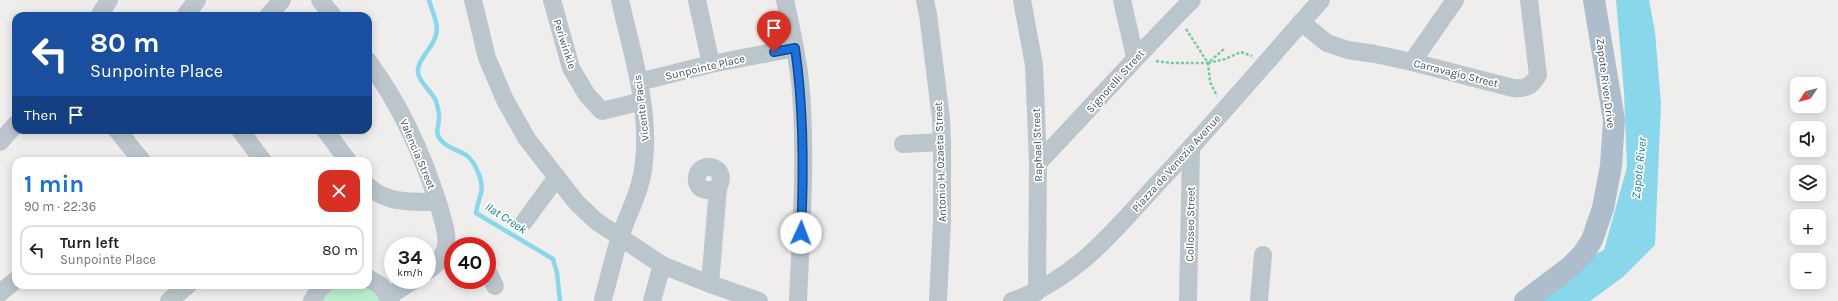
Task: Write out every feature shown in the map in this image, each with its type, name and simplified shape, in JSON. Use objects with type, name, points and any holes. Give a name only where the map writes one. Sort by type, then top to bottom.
[{"type":"main road","name":"Zapote River Drive","points":[[1525,301],[1570,267],[1583,254],[1592,240],[1604,208],[1611,166],[1614,120],[1594,0]]},
{"type":"street","points":[[102,12],[109,0]]},
{"type":"street","points":[[188,12],[197,0]]},
{"type":"street","points":[[272,12],[282,0]]},
{"type":"street","points":[[320,0],[330,12]]},
{"type":"street","points":[[473,0],[487,58],[495,80],[527,139],[576,202],[596,221],[662,265],[759,301]]},
{"type":"street","name":"Periwinkle","points":[[552,0],[571,68],[587,95],[602,111],[642,101]]},
{"type":"street","name":"Vicente Pacis","points":[[603,299],[620,237],[637,194],[644,164],[646,137],[639,82],[620,0]]},
{"type":"street","points":[[697,0],[711,64]]},
{"type":"street","points":[[785,0],[800,81],[803,148],[798,301]]},
{"type":"street","name":"Antonio H. Ozaeta Street","points":[[925,0],[941,119],[942,142],[942,221],[938,301]]},
{"type":"street","name":"Raphael Street","points":[[1022,0],[1034,65],[1038,163],[1037,292]]},
{"type":"street","points":[[1122,0],[1135,57]]},
{"type":"street","name":"Signorelli Street","points":[[1038,163],[1099,99],[1135,57],[1192,0]]},
{"type":"street","name":"Piazza de Venezia Avenue","points":[[1012,301],[1037,292],[1064,276],[1092,253],[1191,148],[1321,0]]},
{"type":"street","points":[[1412,62],[1455,0]]},
{"type":"street","name":"Carravagio Street","points":[[1301,22],[1327,43],[1348,50],[1412,62],[1513,88],[1523,89],[1534,84],[1538,75],[1529,0]]},
{"type":"street","name":"Sunpointe Place","points":[[639,82],[711,64],[795,48]]},
{"type":"street","name":"Valencia Street","points":[[372,67],[395,104],[428,173],[446,231],[446,237]]},
{"type":"street","points":[[0,142],[12,128]]},
{"type":"street","points":[[120,134],[139,157]]},
{"type":"street","points":[[243,134],[260,157]]},
{"type":"street","points":[[328,134],[345,157]]},
{"type":"street","points":[[903,144],[942,142]]},
{"type":"street","name":"Colloseo Street","points":[[1188,301],[1191,148]]},
{"type":"street","points":[[524,222],[557,178]]},
{"type":"street","points":[[710,284],[718,188]]},
{"type":"street","points":[[372,190],[376,193],[390,199],[437,202]]},
{"type":"street","points":[[1259,301],[1263,255]]},
{"type":"street","name":"Valencia Street","points":[[436,263],[444,256]]},
{"type":"street","points":[[652,301],[662,265]]},
{"type":"street","points":[[372,280],[381,286],[390,299],[403,289]]},
{"type":"street","points":[[0,293],[12,283]]},
{"type":"street","points":[[169,301],[183,289]]},
{"type":"street","points":[[312,301],[319,289]]},
{"type":"path","points":[[1176,16],[1208,63],[1210,82],[1224,110]]},
{"type":"path","points":[[1208,63],[1225,48]]},
{"type":"path","points":[[1135,57],[1171,63],[1208,63],[1225,59],[1241,52],[1264,65]]},
{"type":"green space","points":[[330,289],[370,289],[377,294],[382,301],[319,301],[324,293]]},
{"type":"water","name":"Zapote River","points":[[1616,0],[1649,0],[1655,32],[1661,103],[1655,245],[1623,277],[1590,301],[1526,301],[1582,260],[1604,250],[1627,167],[1624,92]]},
{"type":"waterway","name":"Ilat Creek","points":[[429,0],[436,22],[437,31],[432,45],[422,59],[418,68],[418,73],[421,81],[436,101],[439,114],[437,134],[445,145],[466,155],[473,162],[478,172],[482,188],[476,213],[553,259],[557,273],[560,301]]},
{"type":"route","points":[[774,52],[795,48],[800,81],[803,148],[801,233]]}]
